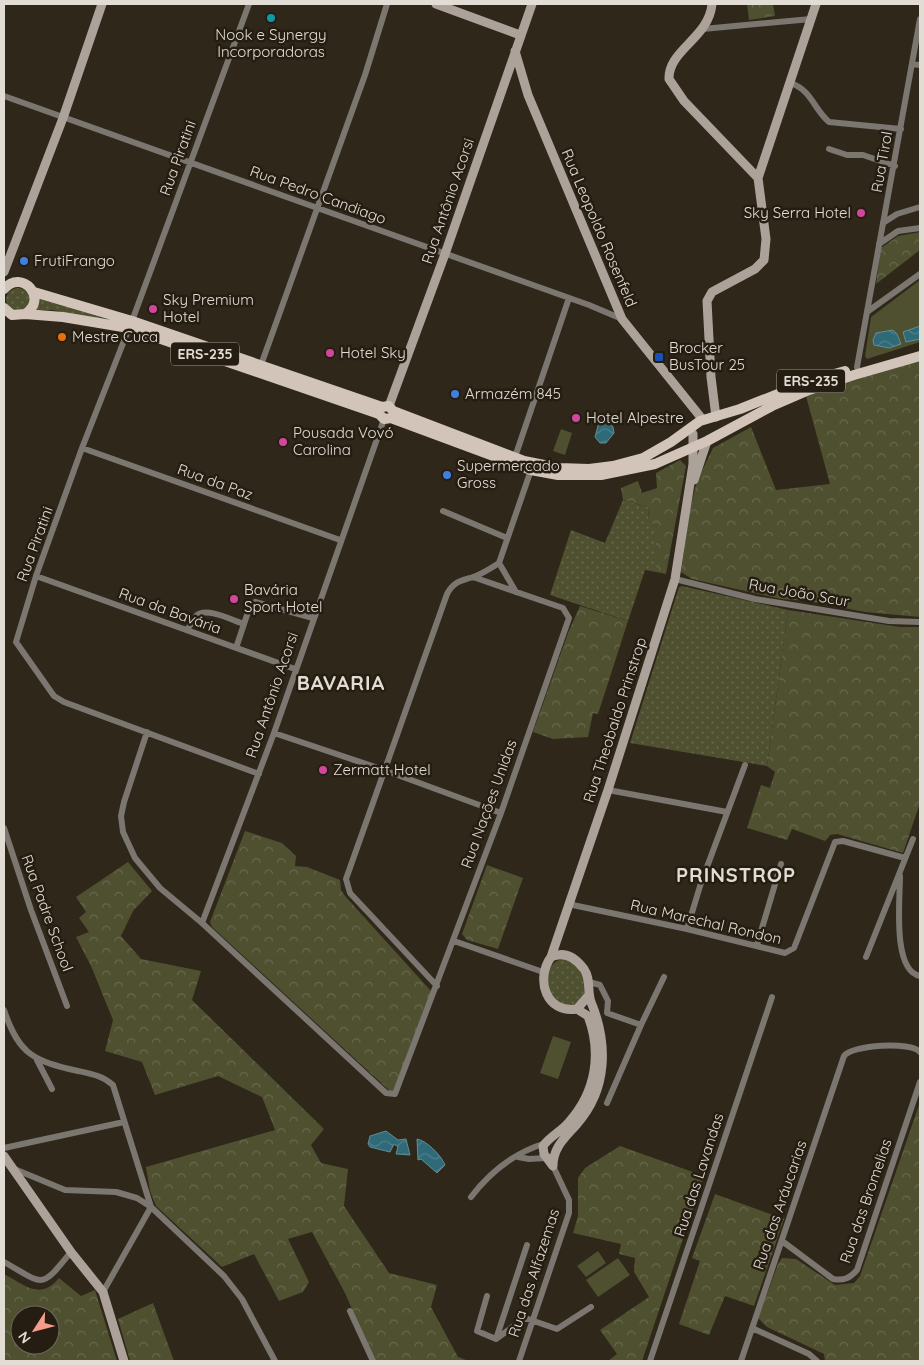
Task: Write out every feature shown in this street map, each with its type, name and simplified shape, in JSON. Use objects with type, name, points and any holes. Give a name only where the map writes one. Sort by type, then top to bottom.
[{"type":"main road","name":"ERS-235","points":[[5,284],[23,282],[34,292],[515,457],[544,466],[559,468],[613,466],[655,453],[698,424],[813,380],[920,356]]},
{"type":"main road","points":[[25,314],[33,307],[34,292]]},
{"type":"main road","name":"ERS-235","points":[[6,313],[130,324],[261,365],[386,412],[531,470],[558,476],[601,475],[655,464],[693,447],[772,406],[858,370],[920,350]]},
{"type":"main road","points":[[709,438],[716,417]]},
{"type":"main road","points":[[711,423],[709,438],[697,440],[698,424],[711,423]]},
{"type":"street","points":[[4,272],[63,118],[102,4]]},
{"type":"street","name":"Rua Piratini","points":[[249,4],[82,448],[16,637],[18,648],[54,696],[64,702],[259,774]]},
{"type":"street","points":[[261,365],[318,207],[387,4]]},
{"type":"street","points":[[436,4],[520,35]]},
{"type":"street","name":"Rua Antônio Acorsi","points":[[202,923],[274,733],[340,540],[445,254],[532,4]]},
{"type":"street","points":[[712,4],[703,30],[672,64],[669,74],[671,84],[684,101],[758,178]]},
{"type":"street","points":[[716,417],[711,377],[707,302],[712,292],[755,269],[764,260],[766,239],[758,178],[816,4]]},
{"type":"street","points":[[703,30],[811,19]]},
{"type":"street","name":"Rua Tirol","points":[[858,370],[878,245],[920,19]]},
{"type":"street","name":"Rua Leopoldo Rosenfeld","points":[[515,51],[528,95],[622,319],[686,400],[698,424]]},
{"type":"street","points":[[912,64],[920,65]]},
{"type":"street","points":[[791,83],[806,91],[822,116],[829,122],[901,129]]},
{"type":"street","name":"Rua Pedro Candiago","points":[[4,96],[318,207],[622,319]]},
{"type":"street","points":[[829,148],[847,155],[863,155],[894,166]]},
{"type":"street","points":[[883,223],[897,214],[920,207]]},
{"type":"street","points":[[878,245],[898,231],[920,228]]},
{"type":"street","points":[[867,312],[920,274]]},
{"type":"street","points":[[515,457],[569,298]]},
{"type":"street","name":"Rua Theobaldo Prinstrop","points":[[543,972],[551,956],[608,790],[675,579],[685,504],[693,464],[693,447],[698,424]]},
{"type":"street","name":"Rua Theobaldo Prinstrop","points":[[685,504],[709,438]]},
{"type":"street","name":"Rua da Paz","points":[[82,448],[340,540]]},
{"type":"street","points":[[438,986],[390,938],[346,888],[346,878],[447,594],[455,584],[499,564],[531,470]]},
{"type":"street","points":[[443,511],[507,538]]},
{"type":"street","points":[[499,564],[516,592]]},
{"type":"street","name":"Rua da Bavária","points":[[36,576],[295,669]]},
{"type":"street","name":"Rua Nações Unidas","points":[[202,923],[386,1093],[392,1095],[398,1092],[438,986],[569,618],[563,608],[473,577]]},
{"type":"street","name":"Rua João Scur","points":[[675,579],[755,599],[889,621],[920,622]]},
{"type":"street","points":[[236,648],[250,606],[258,601],[313,618]]},
{"type":"street","points":[[187,630],[197,616],[203,613],[210,613],[244,624]]},
{"type":"street","points":[[147,732],[124,802],[121,816],[124,832],[135,858],[146,873],[160,888],[202,923]]},
{"type":"street","points":[[274,733],[384,770],[500,813]]},
{"type":"street","points":[[688,929],[744,766]]},
{"type":"street","points":[[608,790],[727,812]]},
{"type":"street","name":"Rua Padre School","points":[[4,828],[31,910],[67,1006]]},
{"type":"street","points":[[866,957],[913,839]]},
{"type":"street","name":"Rua Marechal Rondon","points":[[568,904],[688,929],[785,953],[794,948],[835,842],[843,841],[905,858]]},
{"type":"street","points":[[757,945],[781,864]]},
{"type":"street","points":[[900,871],[901,946],[905,965],[914,975],[920,976]]},
{"type":"street","points":[[553,1166],[557,1148],[587,1110],[602,1069],[603,1041],[600,1025],[589,995],[589,982],[585,970],[562,953],[556,940]]},
{"type":"street","points":[[454,941],[543,972],[543,987],[550,1000],[565,1009],[577,1009],[588,1016],[592,1026],[596,1059],[594,1076],[587,1095],[575,1116],[546,1143],[543,1150],[546,1158],[553,1166]]},
{"type":"street","points":[[551,956],[562,953]]},
{"type":"street","points":[[607,1103],[664,977]]},
{"type":"street","points":[[589,982],[600,985],[608,1001],[607,1013],[641,1026]]},
{"type":"street","points":[[577,1009],[589,995]]},
{"type":"street","name":"Rua das Lavandas","points":[[650,1361],[772,997]]},
{"type":"street","points":[[4,1010],[7,1030],[37,1060],[52,1089]]},
{"type":"street","name":"Rua das Aráucarias","points":[[741,1361],[844,1056],[851,1050],[865,1048],[912,1046],[920,1052]]},
{"type":"street","points":[[37,1060],[107,1079],[113,1085],[151,1207],[103,1292]]},
{"type":"street","name":"Rua das Bromelias","points":[[782,1241],[833,1279],[840,1280],[852,1275],[857,1270],[920,1082]]},
{"type":"street","points":[[4,1148],[124,1122]]},
{"type":"street","points":[[471,1197],[491,1174],[527,1149],[546,1143]]},
{"type":"street","points":[[4,1156],[71,1252],[103,1292],[124,1361]]},
{"type":"street","points":[[518,1157],[529,1160],[546,1158]]},
{"type":"street","name":"Rua das Alfazemas","points":[[519,1361],[569,1213],[569,1200],[553,1166]]},
{"type":"street","points":[[11,1167],[65,1190],[116,1192],[137,1198],[151,1207],[224,1276],[242,1299],[275,1361]]},
{"type":"street","points":[[496,1339],[528,1245]]},
{"type":"street","points":[[4,1262],[36,1280],[43,1281],[48,1279],[71,1252]]},
{"type":"street","points":[[487,1296],[477,1331],[496,1339]]},
{"type":"street","points":[[496,1339],[525,1318],[532,1319],[557,1330],[591,1308]]},
{"type":"street","points":[[350,1311],[372,1361]]},
{"type":"street","points":[[752,1328],[809,1354],[817,1361]]},
{"type":"green space","points":[[747,4],[773,4],[775,16],[749,20]]},
{"type":"green space","points":[[920,232],[920,250],[876,284],[881,248],[898,236]]},
{"type":"green space","points":[[920,280],[920,342],[867,359],[865,356],[871,317]]},
{"type":"green space","points":[[18,288],[23,289],[29,295],[29,305],[23,311],[18,312],[13,311],[7,305],[6,300],[7,295],[13,289]]},
{"type":"green space","points":[[40,296],[114,322],[52,310],[36,310]]},
{"type":"green space","points":[[920,359],[920,617],[865,612],[808,601],[781,599],[692,579],[681,572],[690,508],[697,481],[713,448],[751,427],[776,490],[830,484],[806,396]]},
{"type":"green space","points":[[561,429],[572,433],[565,455],[553,451]]},
{"type":"green space","points":[[680,460],[686,466],[666,574],[656,572],[656,527],[649,521],[648,507],[623,500],[621,488],[638,481],[642,493],[657,488],[656,473]]},
{"type":"green space","points":[[623,500],[648,507],[649,521],[656,527],[656,572],[645,570],[628,621],[550,595],[571,530],[605,543]]},
{"type":"green space","points":[[682,586],[788,610],[767,766],[630,743],[679,587]]},
{"type":"green space","points":[[580,606],[628,621],[598,714],[593,713],[588,737],[553,739],[533,732],[568,633]]},
{"type":"green space","points":[[788,610],[900,627],[920,627],[920,803],[903,853],[837,834],[830,835],[825,841],[792,829],[787,840],[747,828],[761,785],[770,788],[775,772],[767,766]]},
{"type":"green space","points":[[245,831],[282,843],[296,856],[295,866],[307,867],[340,880],[341,890],[345,896],[431,991],[394,1090],[391,1092],[212,927],[210,922]]},
{"type":"green space","points":[[128,862],[152,891],[133,911],[121,936],[141,959],[201,971],[192,1000],[324,1129],[311,1145],[321,1163],[348,1169],[344,1206],[389,1273],[437,1285],[431,1307],[458,1357],[469,1361],[375,1361],[345,1293],[312,1232],[288,1239],[309,1282],[303,1292],[279,1301],[254,1254],[222,1267],[156,1206],[150,1191],[146,1167],[275,1130],[262,1097],[218,1076],[155,1095],[142,1062],[105,1051],[113,1020],[91,966],[76,937],[89,932],[79,918],[86,912],[76,897]]},
{"type":"green space","points":[[487,865],[523,878],[498,949],[467,940],[462,934]]},
{"type":"green space","points":[[565,958],[575,963],[581,971],[587,991],[576,1006],[560,1004],[551,996],[547,986],[547,975],[551,966]]},
{"type":"green space","points":[[553,1036],[571,1042],[558,1079],[540,1073]]},
{"type":"green space","points":[[920,1102],[920,1361],[825,1361],[824,1354],[767,1327],[758,1318],[782,1258],[796,1259],[835,1285],[854,1283],[860,1276]]},
{"type":"green space","points":[[620,1146],[704,1176],[642,1361],[608,1361],[617,1354],[600,1330],[649,1297],[634,1272],[635,1258],[619,1254],[621,1244],[573,1233],[578,1216],[578,1178],[585,1168]]},
{"type":"green space","points":[[715,1194],[784,1219],[754,1306],[725,1296],[709,1335],[679,1324],[700,1261],[692,1258]]},
{"type":"green space","points":[[598,1251],[606,1263],[586,1277],[577,1266]]},
{"type":"green space","points":[[618,1258],[630,1275],[598,1297],[586,1280]]},
{"type":"green space","points":[[4,1274],[32,1289],[45,1289],[59,1278],[81,1296],[95,1290],[117,1361],[4,1361]]},
{"type":"green space","points":[[153,1303],[174,1361],[130,1361],[118,1319]]},
{"type":"water","points":[[920,326],[920,339],[906,342],[903,332]]},
{"type":"water","points":[[893,330],[901,344],[889,348],[874,345],[873,340],[876,333]]},
{"type":"water","points":[[605,418],[613,427],[614,433],[606,443],[600,443],[595,437],[600,419]]},
{"type":"water","points":[[386,1131],[398,1140],[406,1139],[410,1155],[396,1154],[398,1147],[394,1144],[390,1152],[370,1147],[368,1144],[370,1136]]},
{"type":"water","points":[[417,1139],[429,1145],[443,1161],[445,1165],[437,1173],[421,1159],[418,1160]]},
{"type":"place","name":"Nook e Synergy Incorporadoras","points":[[271,18]]},
{"type":"place","name":"Sky Serra Hotel","points":[[861,213]]},
{"type":"place","name":"FrutiFrango","points":[[24,261]]},
{"type":"place","name":"Sky Premium Hotel","points":[[153,309]]},
{"type":"place","name":"Mestre Cuca","points":[[62,337]]},
{"type":"place","name":"Hotel Sky","points":[[330,353]]},
{"type":"place","name":"Brocker BusTour 25","points":[[659,357]]},
{"type":"place","name":"Armazém 845","points":[[455,394]]},
{"type":"place","name":"Hotel Alpestre","points":[[576,418]]},
{"type":"place","name":"Pousada Vovó Carolina","points":[[283,442]]},
{"type":"place","name":"Supermercado Gross","points":[[447,475]]},
{"type":"place","name":"Bavária Sport Hotel","points":[[234,599]]},
{"type":"place","name":"Zermatt Hotel","points":[[323,770]]},
{"type":"district","name":"BAVARIA","points":[[341,683]]},
{"type":"district","name":"PRINSTROP","points":[[736,875]]}]
